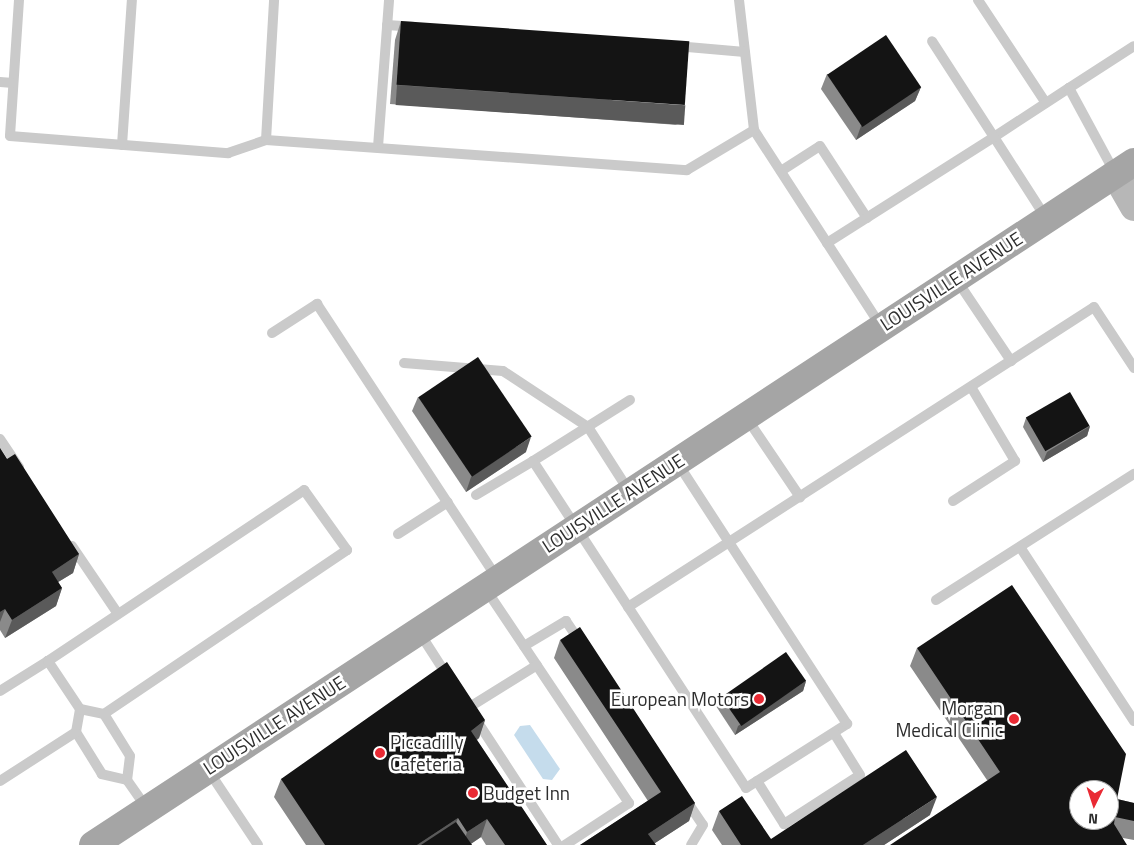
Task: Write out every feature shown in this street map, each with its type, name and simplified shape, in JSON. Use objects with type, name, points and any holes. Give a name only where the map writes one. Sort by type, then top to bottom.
[{"type":"main road","name":"LOUISVILLE AVENUE","points":[[92,845],[1124,168]]},
{"type":"street","points":[[1124,168],[1134,207]]},
{"type":"lane","points":[[18,0],[10,136],[228,152],[266,140],[687,170],[754,130]]},
{"type":"lane","points":[[122,145],[132,0]]},
{"type":"lane","points":[[266,140],[274,0]]},
{"type":"lane","points":[[378,147],[389,0]]},
{"type":"lane","points":[[739,0],[754,130],[881,327]]},
{"type":"lane","points":[[978,0],[1046,103]]},
{"type":"lane","points":[[387,25],[427,28]]},
{"type":"lane","points":[[932,40],[1046,218]]},
{"type":"lane","points":[[666,46],[745,52]]},
{"type":"lane","points":[[827,243],[994,138],[1134,46]]},
{"type":"lane","points":[[0,82],[13,83]]},
{"type":"lane","points":[[1069,88],[1124,168]]},
{"type":"lane","points":[[781,171],[820,146],[867,218]]},
{"type":"lane","points":[[955,278],[1011,361]]},
{"type":"lane","points":[[272,333],[317,304],[448,502],[524,646],[629,803],[565,845]]},
{"type":"lane","points":[[628,606],[1094,308],[1134,368]]},
{"type":"lane","points":[[404,363],[503,371],[588,427],[630,492]]},
{"type":"lane","points":[[953,501],[1015,462],[971,387]]},
{"type":"lane","points":[[476,495],[630,400]]},
{"type":"lane","points":[[746,416],[800,497]]},
{"type":"lane","points":[[0,439],[27,479]]},
{"type":"lane","points":[[533,461],[746,788],[847,724],[677,461]]},
{"type":"lane","points":[[936,600],[1134,474]]},
{"type":"lane","points":[[0,692],[304,490],[347,550],[104,714],[80,709]]},
{"type":"lane","points":[[398,534],[448,502]]},
{"type":"lane","points":[[64,535],[118,614]]},
{"type":"lane","points":[[1020,547],[1134,721]]},
{"type":"lane","points":[[524,646],[566,622],[588,654]]},
{"type":"lane","points":[[418,631],[453,685]]},
{"type":"lane","points":[[48,661],[80,709],[76,732],[102,774],[128,780]]},
{"type":"lane","points":[[537,665],[466,704],[558,845]]},
{"type":"lane","points":[[104,714],[130,756],[128,780],[147,809]]},
{"type":"lane","points":[[0,781],[76,732]]},
{"type":"lane","points":[[757,781],[784,824],[860,775],[834,733]]},
{"type":"lane","points":[[208,769],[258,845]]},
{"type":"lane","points":[[681,793],[703,826],[691,845]]},
{"type":"water","points":[[530,725],[560,769],[552,780],[543,779],[514,735],[520,726]]},
{"type":"building","points":[[401,21],[689,41],[685,105],[397,85]]},
{"type":"building","points":[[886,35],[921,87],[862,127],[827,75]]},
{"type":"building","points":[[478,357],[532,437],[472,477],[418,397]]},
{"type":"building","points":[[1070,392],[1090,426],[1045,451],[1026,418]]},
{"type":"building","points":[[0,448],[7,459],[15,454],[79,554],[52,572],[62,588],[12,620],[5,609],[0,612]]},
{"type":"building","name":"Morgan Medical Clinic","points":[[1012,585],[1126,754],[1119,789],[1119,780],[1069,780],[1069,830],[1118,830],[1127,845],[890,845],[1000,772],[917,648]]},
{"type":"building","points":[[580,627],[695,803],[648,834],[656,845],[580,845],[661,792],[560,640]]},
{"type":"building","name":"European Motors","points":[[786,652],[806,681],[741,726],[721,697]]},
{"type":"building","points":[[447,662],[485,720],[471,731],[547,845],[505,845],[487,819],[467,832],[458,818],[417,845],[325,845],[281,779]]},
{"type":"building","points":[[906,750],[937,797],[863,845],[741,845],[719,811],[742,796],[771,839]]},
{"type":"building","name":"Morgan Medical Clinic","points":[[1119,799],[1134,803],[1134,821],[1119,818]]},
{"type":"building","points":[[456,822],[472,845],[421,845]]},
{"type":"place","name":"European Motors","points":[[759,699]]},
{"type":"place","name":"Morgan Medical Clinic","points":[[1014,719]]},
{"type":"place","name":"Piccadilly Cafeteria","points":[[380,753]]},
{"type":"place","name":"Budget Inn","points":[[473,793]]}]
